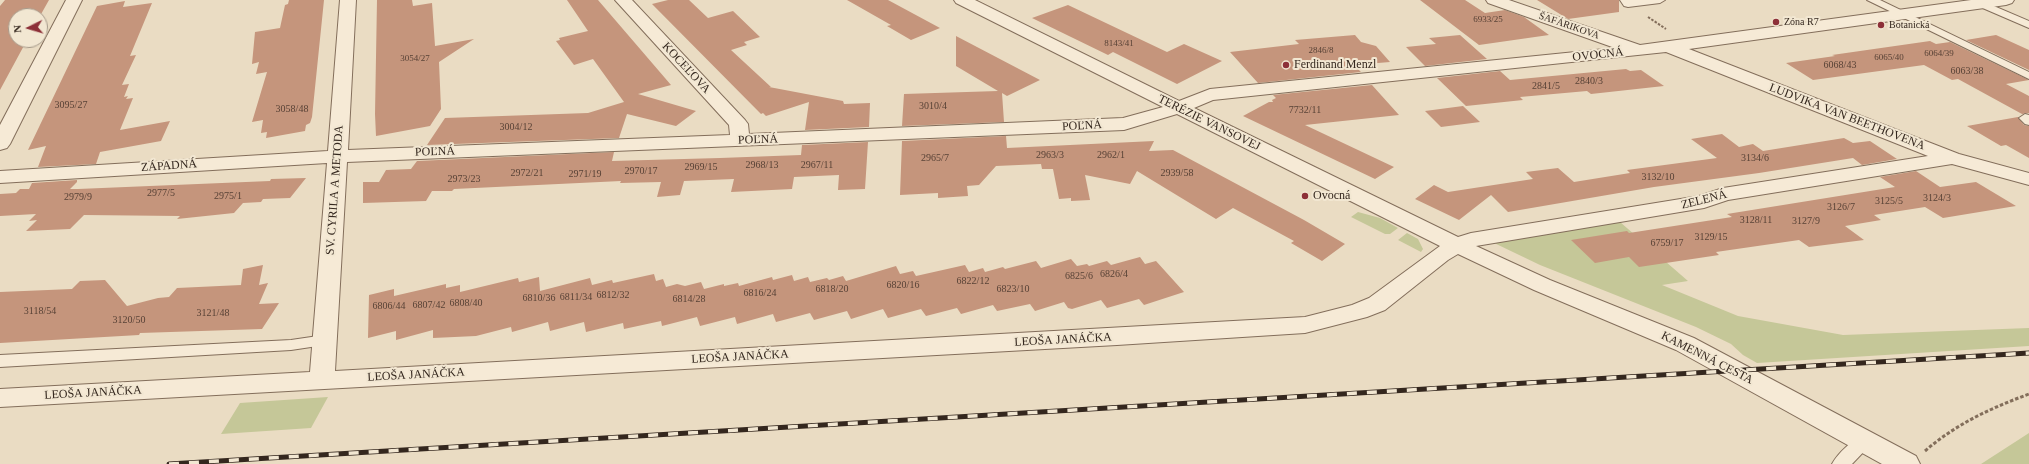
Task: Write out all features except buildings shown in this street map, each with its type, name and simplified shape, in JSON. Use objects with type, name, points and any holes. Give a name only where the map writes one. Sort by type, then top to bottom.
[{"type":"street","points":[[0,144],[74,0]]},
{"type":"street","name":"SV. CYRILA A METODA","points":[[322,380],[326,340],[348,0]]},
{"type":"street","name":"KOCEĽOVA","points":[[623,0],[738,124],[740,132],[738,140]]},
{"type":"street","name":"TERÉZIE VANSOVEJ","points":[[962,0],[1457,246]]},
{"type":"street","name":"ŠAFÁRIKOVA","points":[[1494,0],[1639,51],[1669,47]]},
{"type":"street","points":[[1669,47],[2006,0]]},
{"type":"street","name":"LUDVIKA VAN BEETHOVENA","points":[[1669,47],[1952,158],[2029,179]]},
{"type":"street","name":"OVOCNÁ","points":[[1177,108],[1210,95],[1639,51]]},
{"type":"street","name":"POĽNÁ","points":[[337,156],[1124,124],[1177,108]]},
{"type":"street","name":"ZÁPADNÁ","points":[[0,177],[337,156]]},
{"type":"street","name":"ZELENÁ","points":[[1457,246],[1477,239],[1704,202],[1723,194],[1952,158]]},
{"type":"street","name":"LEOŠA JANÁČKA","points":[[0,398],[1117,337],[1305,324],[1359,312],[1377,304],[1440,255],[1457,246]]},
{"type":"street","name":"KAMENNÁ CESTA","points":[[1457,246],[1542,285],[1685,344],[1864,442],[1915,458]]},
{"type":"lane","points":[[1626,2],[1660,0]]},
{"type":"lane","points":[[1872,0],[1904,14],[2029,76]]},
{"type":"lane","points":[[1982,4],[2029,26]]},
{"type":"lane","points":[[0,361],[291,345],[326,340]]},
{"type":"lane","points":[[1841,464],[1864,442]]},
{"type":"path","points":[[1626,2],[1692,44]]},
{"type":"path","points":[[1915,458],[1938,438],[1976,415],[2029,394]]},
{"type":"green space","points":[[1358,212],[1380,218],[1398,228],[1390,234],[1385,234],[1351,217]]},
{"type":"green space","points":[[1620,222],[1688,281],[1662,285],[1738,316],[1843,335],[2029,328],[2029,346],[1757,363],[1743,355],[1731,344],[1696,327],[1540,265],[1490,241]]},
{"type":"green space","points":[[1407,233],[1418,239],[1423,249],[1421,252],[1398,240]]},
{"type":"green space","points":[[328,397],[311,428],[221,434],[240,403]]},
{"type":"green space","points":[[2029,433],[2029,464],[1981,464]]},
{"type":"railway","points":[[169,464],[2029,353]]},
{"type":"place","name":"Zóna R7","points":[[1776,22]]},
{"type":"place","name":"Botanická","points":[[1881,25]]},
{"type":"place","name":"Ferdinand Menzl","points":[[1286,65]]},
{"type":"place","name":"Ovocná","points":[[1305,196]]}]
